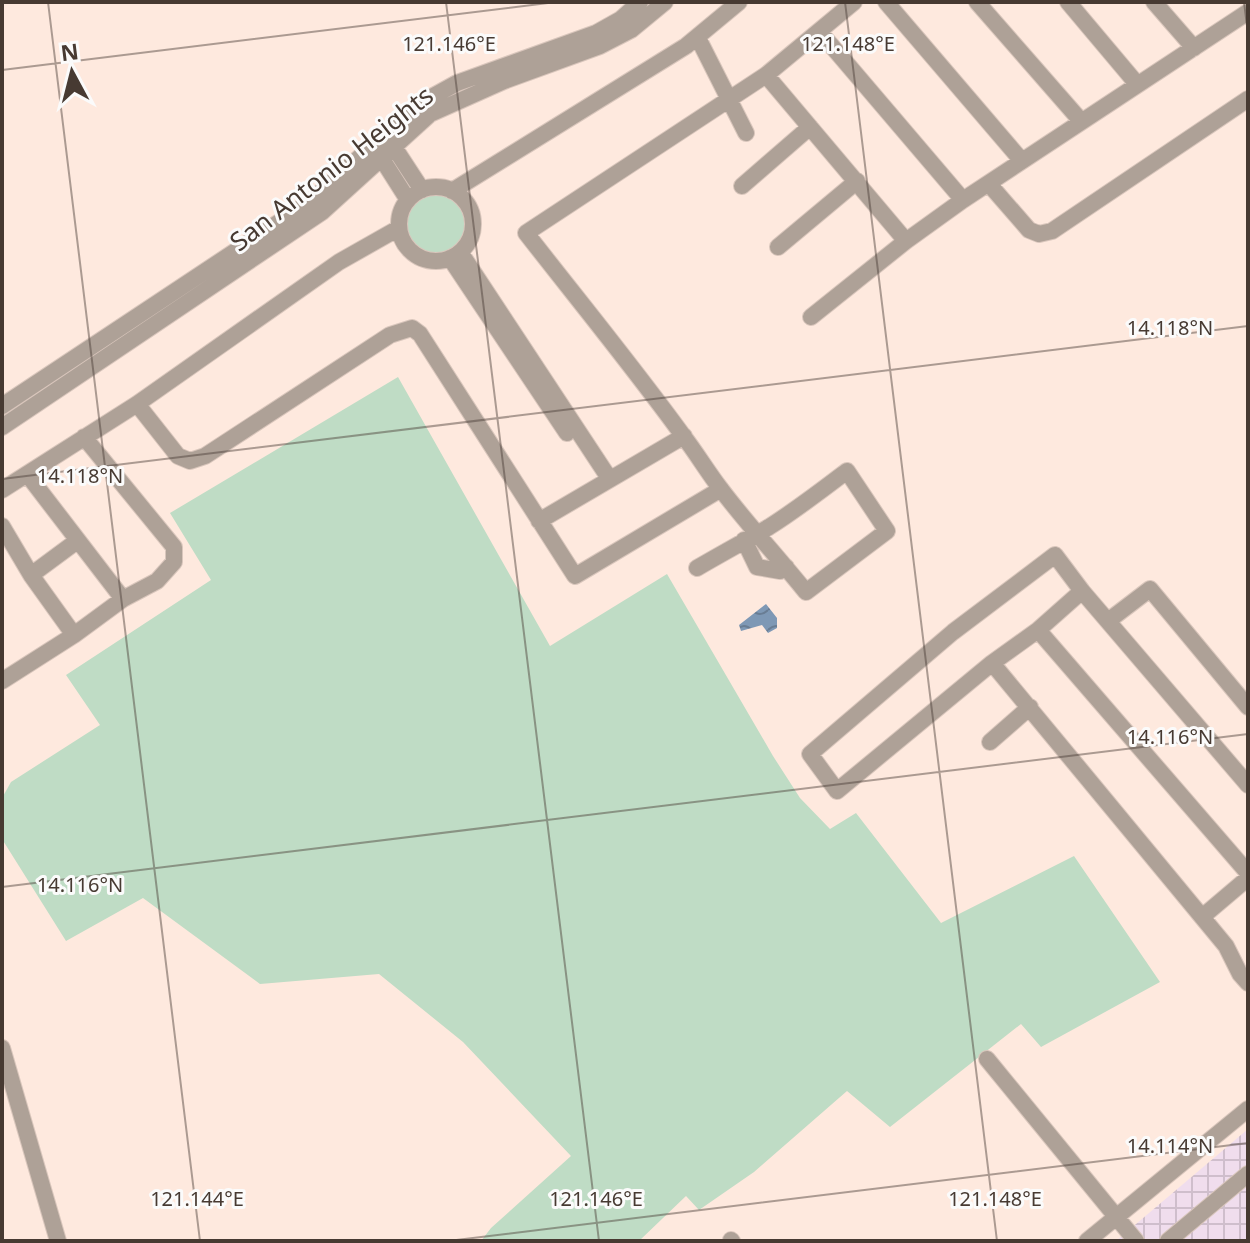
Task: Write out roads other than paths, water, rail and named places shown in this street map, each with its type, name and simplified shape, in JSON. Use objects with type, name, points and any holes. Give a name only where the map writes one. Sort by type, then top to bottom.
[{"type":"street","name":"San Antonio Heights","points":[[2,427],[322,212],[419,104],[457,83],[596,33],[621,19],[640,2]]},
{"type":"street","name":"San Antonio Heights","points":[[2,406],[299,209],[430,114],[491,86],[600,46],[631,30],[665,2]]},
{"type":"street","points":[[452,191],[698,38],[739,2]]},
{"type":"street","points":[[697,568],[751,537],[847,471],[887,531],[806,592],[786,567],[751,537],[684,436],[526,233],[766,75],[854,2]]},
{"type":"street","points":[[886,2],[1022,161]]},
{"type":"street","points":[[978,2],[1081,121]]},
{"type":"street","points":[[1068,2],[1137,84]]},
{"type":"street","points":[[1154,2],[1194,48]]},
{"type":"street","points":[[811,317],[963,200],[1248,12],[1239,2]]},
{"type":"street","points":[[819,31],[963,200]]},
{"type":"street","points":[[698,38],[746,133]]},
{"type":"street","points":[[766,75],[906,241]]},
{"type":"street","points":[[989,184],[1029,230],[1039,234],[1052,231],[1248,99]]},
{"type":"street","points":[[742,186],[810,127]]},
{"type":"street","points":[[384,146],[422,190]]},
{"type":"street","points":[[384,146],[408,200]]},
{"type":"street","points":[[778,247],[857,181]]},
{"type":"street","points":[[432,187],[452,191],[469,208],[472,231],[455,255],[439,261],[417,256],[402,239],[399,228],[399,218],[408,200],[432,187]]},
{"type":"street","points":[[2,490],[137,404],[339,262],[399,228]]},
{"type":"street","points":[[455,255],[605,481]]},
{"type":"street","points":[[137,404],[178,456],[190,461],[205,456],[390,335],[412,328],[420,334],[575,576],[721,489]]},
{"type":"street","points":[[539,521],[684,436]]},
{"type":"street","points":[[2,681],[123,599],[157,581],[174,562],[174,547],[84,437]]},
{"type":"street","points":[[27,474],[123,599]]},
{"type":"street","points":[[2,526],[31,575],[74,635]]},
{"type":"street","points":[[31,575],[77,541]]},
{"type":"street","points":[[1082,591],[837,791],[810,754],[953,632],[1055,555],[1082,591],[1248,785]]},
{"type":"street","points":[[1108,621],[1150,589],[1248,707]]},
{"type":"street","points":[[1038,630],[1248,875],[1202,917]]},
{"type":"street","points":[[992,663],[1226,946],[1248,983]]},
{"type":"street","points":[[990,742],[1030,707]]},
{"type":"street","points":[[2,1048],[58,1241]]},
{"type":"street","points":[[987,1059],[1136,1241]]},
{"type":"street","points":[[1087,1241],[1248,1109]]},
{"type":"street","points":[[1168,1241],[1248,1174]]},
{"type":"water","points":[[766,604],[777,618],[777,628],[768,633],[762,625],[741,631],[739,625]]}]
